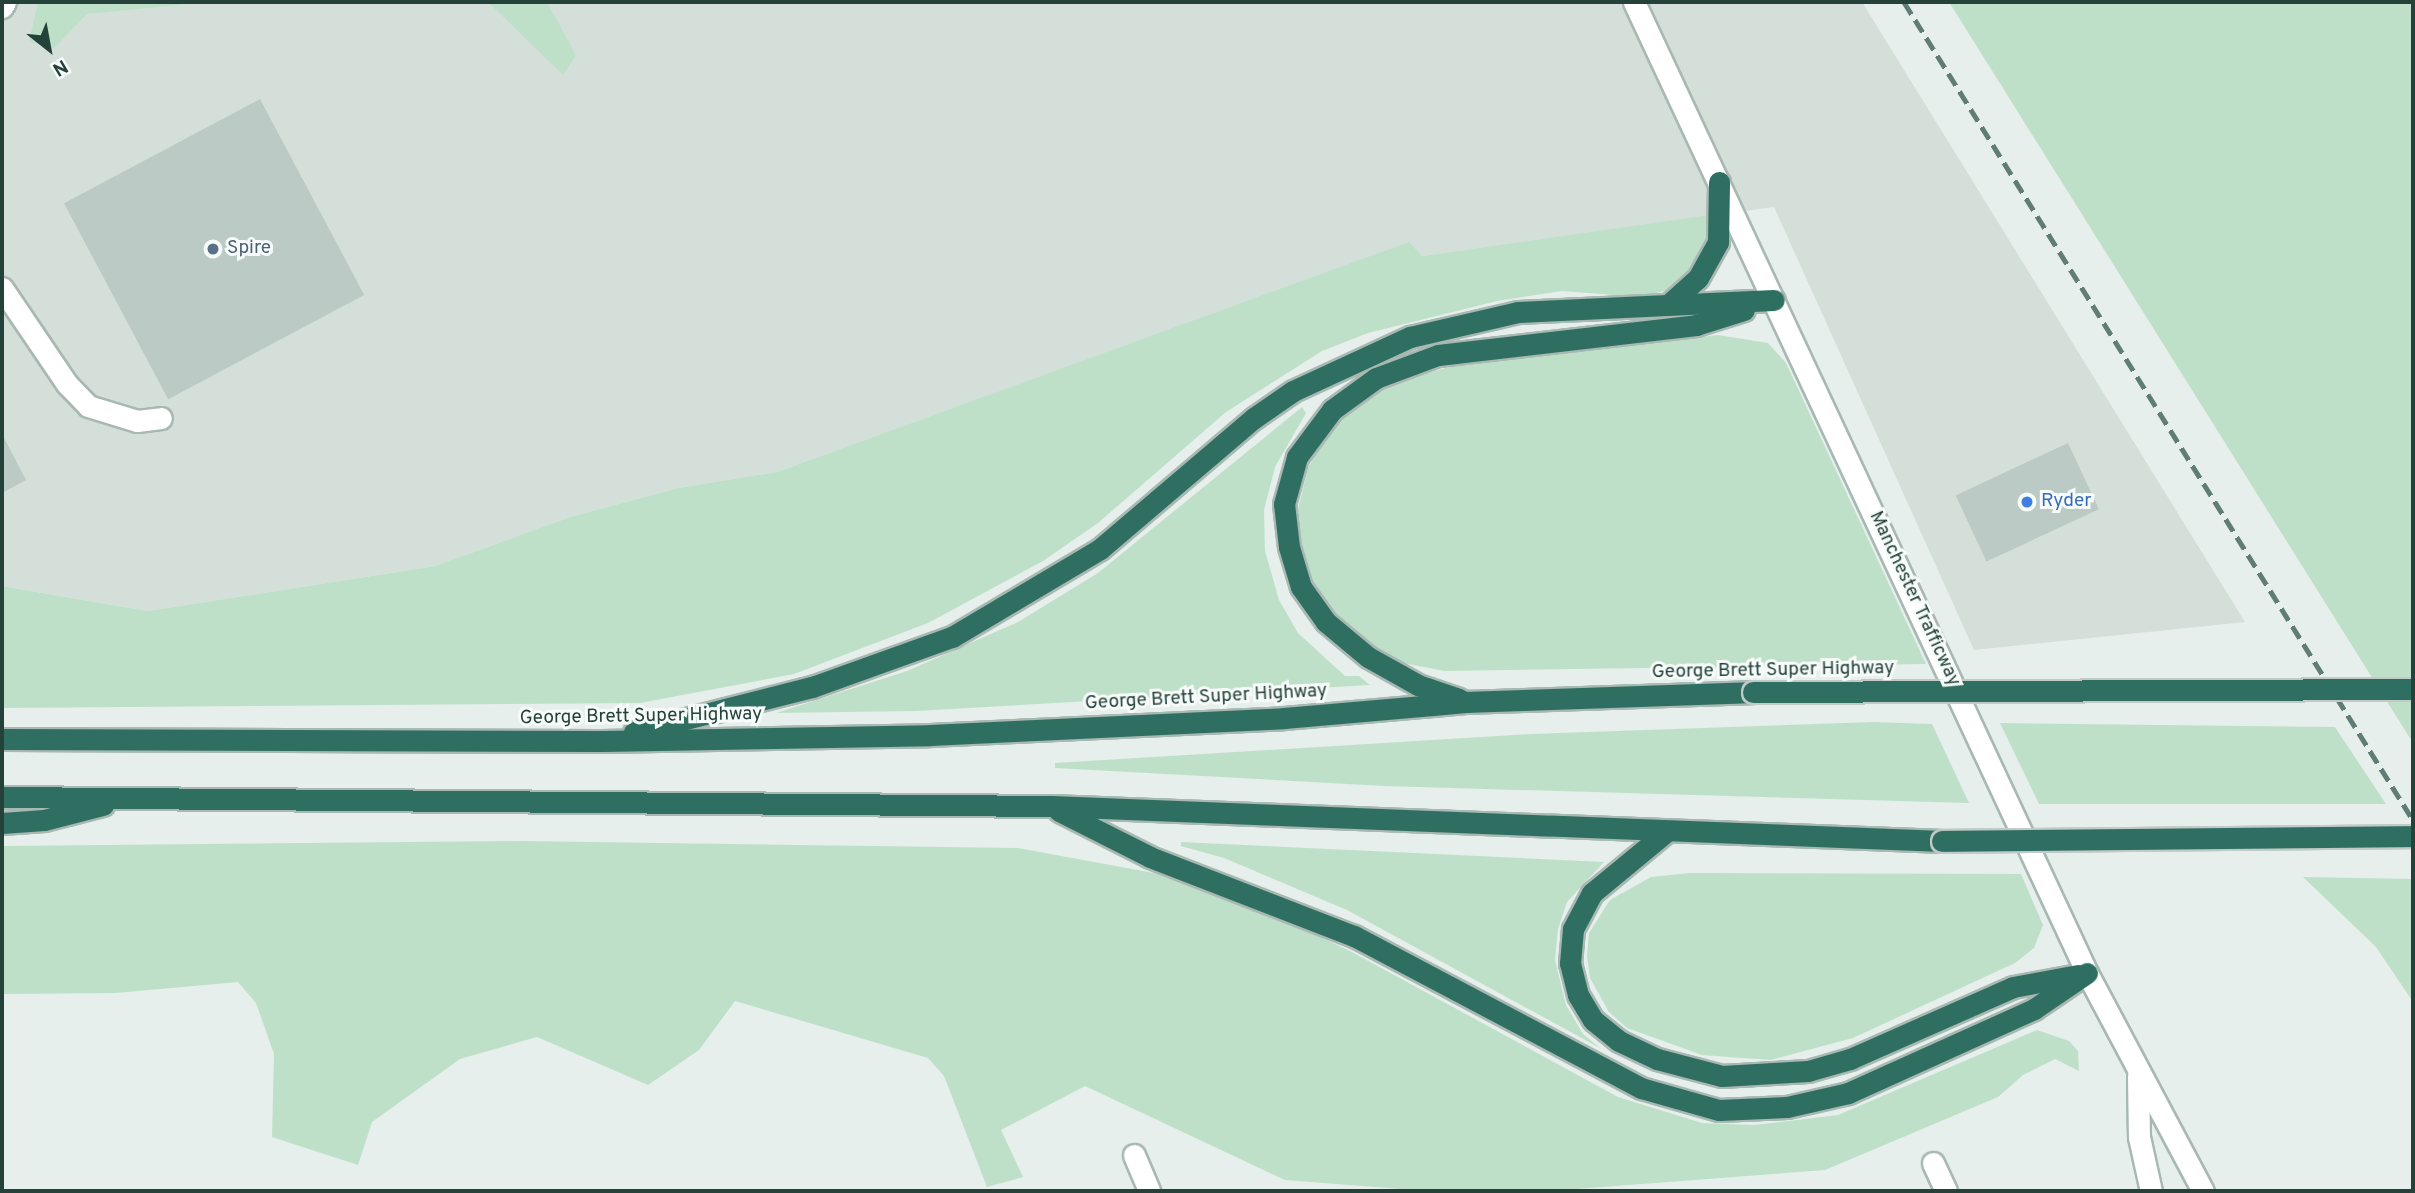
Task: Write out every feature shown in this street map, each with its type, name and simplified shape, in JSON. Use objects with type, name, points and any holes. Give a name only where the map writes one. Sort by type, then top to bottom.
[{"type":"highway","points":[[1668,305],[1698,278],[1718,242],[1718,182]]},
{"type":"highway","points":[[602,741],[811,687],[953,637],[1100,549],[1254,418],[1293,391],[1410,337],[1518,312],[1774,300]]},
{"type":"highway","points":[[1468,702],[1418,685],[1368,657],[1326,622],[1301,587],[1289,547],[1284,504],[1297,457],[1332,410],[1376,378],[1438,355],[1696,325],[1774,300]]},
{"type":"highway","name":"George Brett Super Highway","points":[[2,739],[602,741],[930,735],[1284,718],[1468,702],[1753,692],[2413,689]]},
{"type":"highway","points":[[2,797],[135,796],[1051,806],[1942,841],[2413,836]]},
{"type":"highway","points":[[2,823],[44,820],[135,796]]},
{"type":"highway","points":[[1051,806],[1150,857],[1354,936],[1641,1088],[1719,1110],[1787,1107],[1848,1093],[2034,1009],[2087,973]]},
{"type":"highway","points":[[1666,832],[1592,893],[1573,929],[1570,963],[1578,995],[1593,1020],[1619,1041],[1657,1059],[1722,1076],[1808,1071],[1850,1059],[2013,987],[2087,973]]},
{"type":"main road","points":[[2,7],[5,2]]},
{"type":"main road","name":"Manchester Trafficway","points":[[1634,2],[2087,973],[2203,1191]]},
{"type":"main road","points":[[2,288],[66,384],[88,406],[137,421],[161,418]]},
{"type":"main road","points":[[2137,1070],[2139,1137],[2151,1191]]},
{"type":"main road","points":[[1134,1155],[1149,1191]]},
{"type":"main road","points":[[1933,1163],[1946,1191]]},
{"type":"shaded area","points":[[2,2],[1862,2],[2245,622],[1974,650],[1774,207],[1422,256],[1408,243],[777,472],[678,488],[570,517],[435,566],[148,611],[2,586]]},
{"type":"green space","points":[[38,2],[209,2],[87,14],[54,48],[29,42]]},
{"type":"green space","points":[[488,2],[547,2],[576,55],[563,75]]},
{"type":"green space","points":[[1949,2],[2413,2],[2413,743]]},
{"type":"green space","points":[[1710,215],[1708,239],[1696,266],[1669,290],[1640,297],[1562,291],[1497,301],[1368,333],[1322,351],[1226,412],[1098,523],[1043,561],[928,623],[794,674],[640,703],[2,708],[2,586],[148,611],[435,566],[570,517],[678,488],[777,472],[1409,242],[1422,256]]},
{"type":"green space","points":[[1718,335],[1768,343],[1786,363],[1926,664],[1445,671],[1403,663],[1374,650],[1322,602],[1307,576],[1297,538],[1298,509],[1308,468],[1325,435],[1349,409],[1382,385],[1461,364]]},
{"type":"green space","points":[[1302,407],[1306,413],[1275,467],[1264,510],[1265,551],[1279,600],[1298,633],[1345,676],[1359,676],[1370,685],[916,711],[776,713],[907,671],[1018,622],[1098,573]]},
{"type":"green space","points":[[1873,722],[1932,724],[1969,803],[1384,786],[1055,768],[1055,763],[1531,734]]},
{"type":"green space","points":[[2000,723],[2335,727],[2386,804],[2039,804]]},
{"type":"green space","points":[[522,841],[1018,848],[1154,873],[1287,921],[1352,952],[1618,1097],[1702,1123],[1754,1125],[1838,1115],[2037,1030],[2069,1041],[2078,1051],[2079,1071],[2055,1059],[2023,1075],[1998,1097],[1825,1170],[1550,1191],[1426,1191],[1285,1180],[1085,1086],[1001,1130],[1023,1177],[987,1187],[944,1076],[928,1058],[735,1001],[699,1050],[648,1085],[537,1037],[460,1059],[372,1122],[358,1165],[272,1137],[274,1054],[256,1003],[238,982],[116,993],[2,994],[2,846]]},
{"type":"green space","points":[[1181,842],[1604,862],[1567,902],[1558,929],[1555,960],[1566,1005],[1583,1034],[1600,1048],[1347,910],[1224,858],[1181,846]]},
{"type":"green space","points":[[1689,873],[2021,874],[2043,925],[2034,948],[2015,963],[1853,1038],[1771,1060],[1702,1055],[1627,1028],[1609,1012],[1590,978],[1587,956],[1589,933],[1610,900],[1651,877]]},
{"type":"green space","points":[[2303,877],[2413,879],[2413,1002],[2376,947]]},
{"type":"building","name":"Spire","points":[[260,99],[364,295],[168,399],[64,203]]},
{"type":"building","points":[[2,434],[26,480],[2,493]]},
{"type":"building","name":"Ryder","points":[[2068,443],[2099,509],[1986,562],[1956,495]]},
{"type":"railway","points":[[1904,2],[2413,820]]},
{"type":"place","name":"Spire","points":[[213,249]]},
{"type":"place","name":"Ryder","points":[[2027,502]]}]
